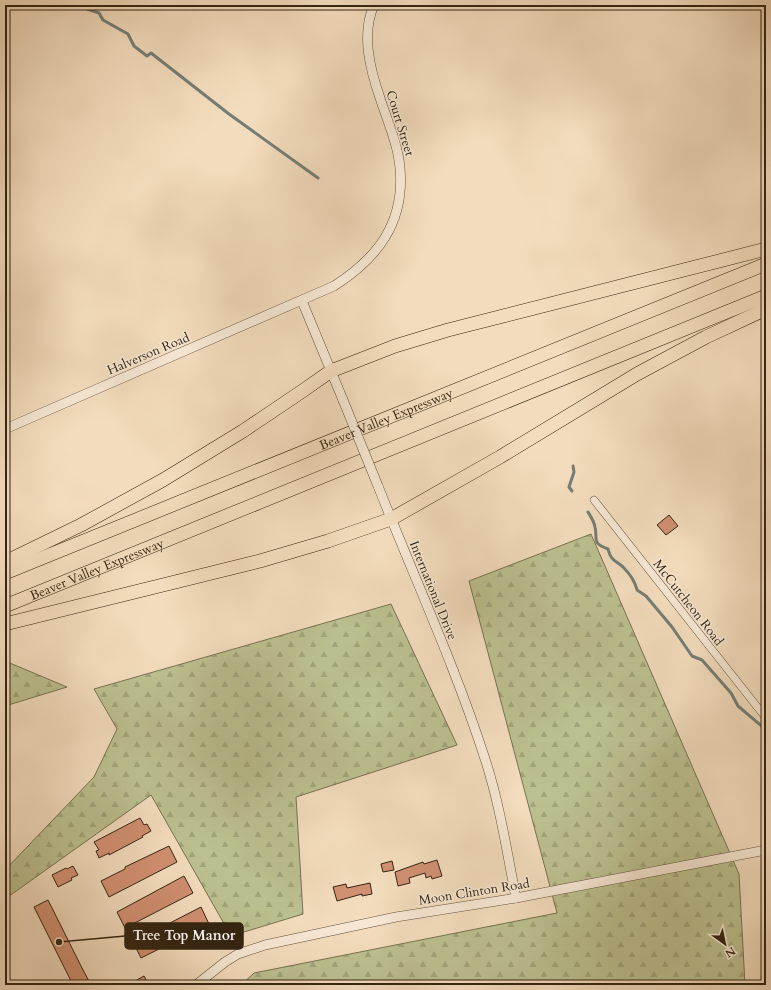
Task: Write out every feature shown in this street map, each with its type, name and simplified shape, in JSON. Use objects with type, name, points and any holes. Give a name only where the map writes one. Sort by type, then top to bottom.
[{"type":"highway","points":[[5,562],[82,526],[163,480],[243,431],[331,371],[395,346],[448,330],[766,250]]},
{"type":"highway","name":"Beaver Valley Expressway","points":[[5,574],[766,264]]},
{"type":"highway","name":"Beaver Valley Expressway","points":[[5,606],[766,296]]},
{"type":"highway","points":[[5,624],[260,561],[328,541],[391,519],[500,457],[637,374],[706,337],[766,309]]},
{"type":"street","name":"Court Street","points":[[302,301],[334,286],[360,268],[385,239],[397,210],[400,194],[400,168],[398,155],[372,73],[368,44],[369,21],[374,5]]},
{"type":"street","name":"International Drive","points":[[302,301],[458,685],[486,762],[500,817],[516,898]]},
{"type":"street","name":"Halverson Road","points":[[5,429],[302,301]]},
{"type":"street","name":"McCutcheon Road","points":[[594,500],[766,718]]},
{"type":"street","name":"Moon Clinton Road","points":[[196,985],[225,962],[238,954],[265,945],[396,917],[516,898],[766,850]]},
{"type":"green space","points":[[591,534],[739,874],[745,985],[241,985],[254,973],[557,913],[469,581]]},
{"type":"green space","points":[[391,604],[457,745],[296,797],[303,914],[231,936],[151,795],[5,899],[5,870],[94,777],[117,729],[94,689]]},
{"type":"green space","points":[[5,661],[67,687],[5,706]]},
{"type":"building","points":[[669,515],[678,526],[666,535],[657,525]]},
{"type":"building","points":[[140,818],[144,825],[147,824],[151,831],[142,836],[143,837],[109,855],[109,853],[99,858],[96,851],[99,850],[94,842]]},
{"type":"building","points":[[169,846],[177,862],[109,897],[101,881],[125,869],[125,867]]},
{"type":"building","points":[[437,860],[442,876],[432,879],[431,876],[426,878],[425,873],[409,878],[410,883],[398,886],[395,872],[423,862],[424,864]]},
{"type":"building","points":[[392,861],[394,870],[383,872],[381,864]]},
{"type":"building","points":[[73,866],[78,875],[71,878],[72,880],[58,887],[52,875]]},
{"type":"building","points":[[184,876],[193,893],[125,928],[117,912]]},
{"type":"building","points":[[370,883],[372,894],[362,896],[362,894],[337,901],[333,887],[346,884],[347,888]]},
{"type":"building","points":[[48,900],[91,985],[73,985],[34,907]]},
{"type":"building","points":[[201,907],[209,924],[141,958],[133,942]]},
{"type":"building","points":[[144,976],[149,985],[128,985]]},
{"type":"waterway","points":[[84,5],[87,9],[99,13],[103,20],[128,34],[134,46],[147,56],[151,53],[229,114],[318,178]]},
{"type":"waterway","points":[[572,491],[569,487],[574,472],[573,466]]},
{"type":"waterway","points":[[588,512],[595,525],[597,543],[608,549],[612,558],[623,567],[633,580],[637,590],[646,596],[672,627],[692,656],[702,660],[731,693],[738,706],[765,729]]},
{"type":"place","name":"Tree Top Manor","points":[[59,942]]}]
